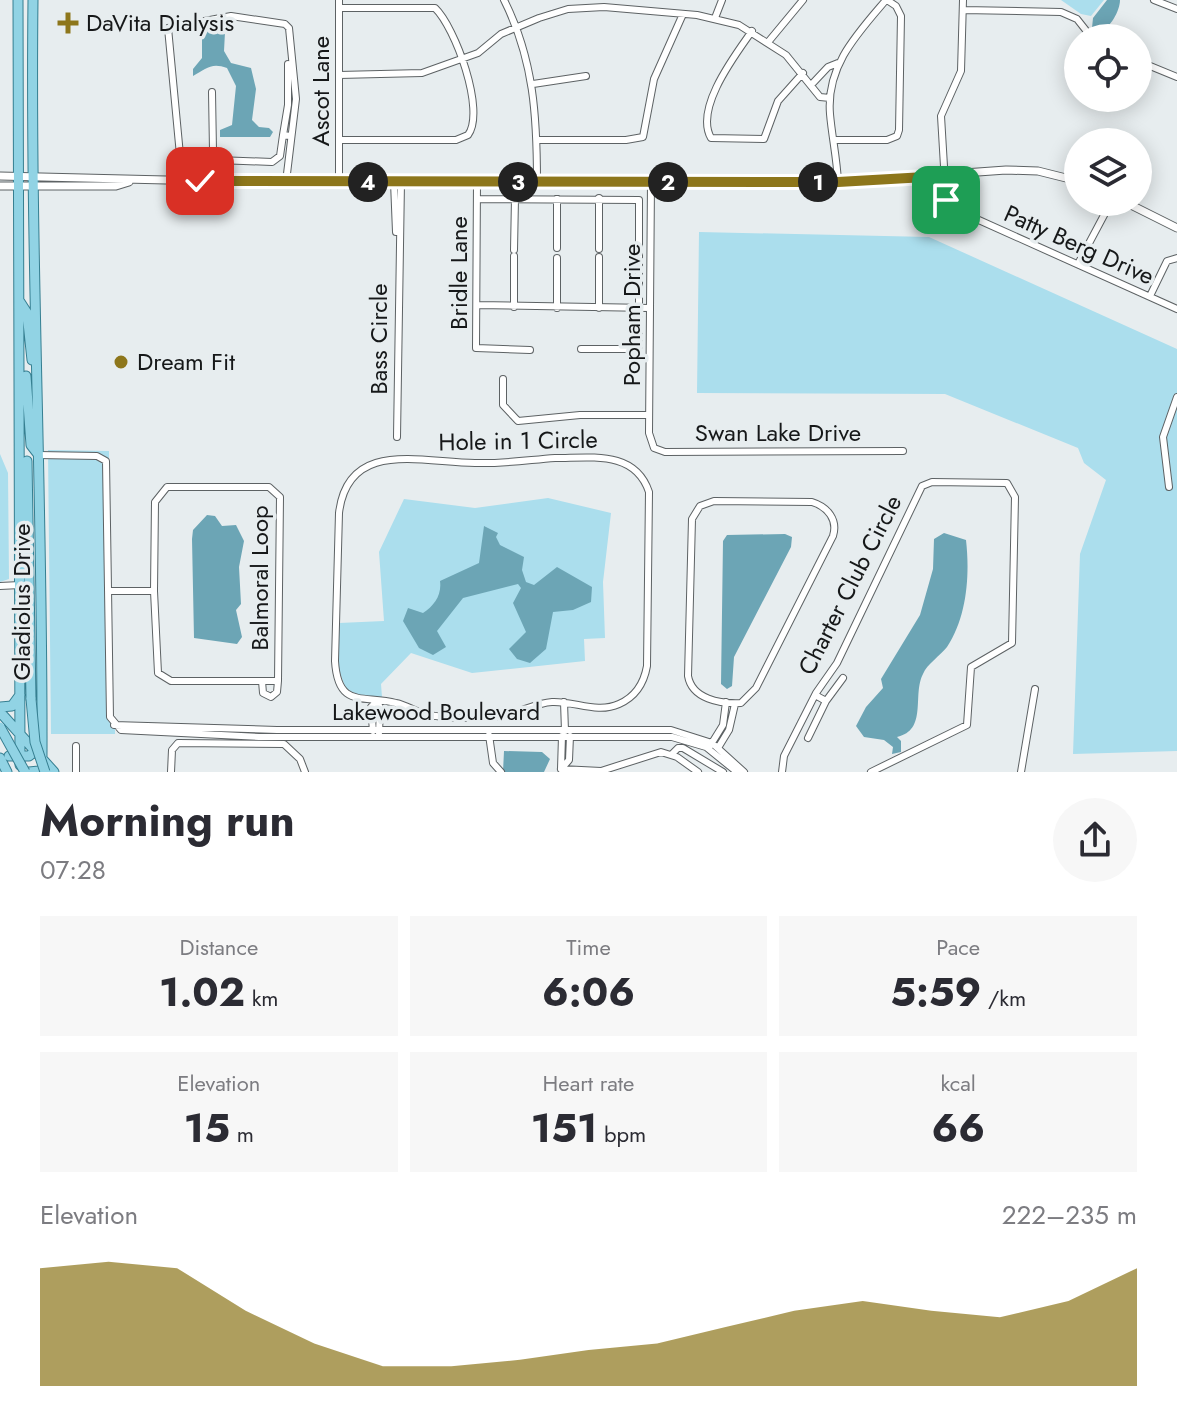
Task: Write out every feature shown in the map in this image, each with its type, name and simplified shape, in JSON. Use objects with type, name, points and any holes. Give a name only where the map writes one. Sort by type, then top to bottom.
[{"type":"main road","name":"Gladiolus Drive","points":[[18,0],[22,385],[19,766]]},
{"type":"main road","name":"Gladiolus Drive","points":[[33,0],[32,181],[42,701],[39,754],[43,771]]},
{"type":"main road","points":[[20,302],[27,313],[28,347],[36,375]]},
{"type":"main road","points":[[21,353],[30,392],[31,445],[38,455]]},
{"type":"main road","points":[[22,385],[30,535],[31,699],[35,742],[43,771]]},
{"type":"main road","points":[[21,692],[28,706],[35,707],[42,701]]},
{"type":"main road","points":[[21,692],[16,703],[0,709],[53,772]]},
{"type":"main road","points":[[0,727],[14,747],[19,766]]},
{"type":"main road","points":[[0,746],[19,766],[53,772]]},
{"type":"main road","points":[[7,772],[39,754]]},
{"type":"street","points":[[504,0],[517,27],[533,84],[537,182]]},
{"type":"street","points":[[653,11],[655,0]]},
{"type":"street","points":[[715,18],[722,0]]},
{"type":"street","points":[[769,41],[803,0]]},
{"type":"street","points":[[835,140],[892,139],[899,130],[901,16],[896,6],[886,0],[847,46],[838,63],[830,98],[838,182]]},
{"type":"street","points":[[943,176],[941,116],[961,71],[963,0]]},
{"type":"street","points":[[1154,0],[1177,9]]},
{"type":"street","points":[[339,4],[435,8],[462,60],[473,119],[468,135],[456,140],[339,140]]},
{"type":"street","name":"Ascot Lane","points":[[339,4],[339,182]]},
{"type":"street","points":[[339,75],[422,73],[483,50],[495,38],[517,27],[579,8],[653,11],[715,18],[752,31],[769,41],[803,73],[820,97],[830,98]]},
{"type":"street","points":[[963,10],[1061,12],[1081,24]]},
{"type":"street","points":[[537,140],[626,140],[643,137],[654,79],[683,14]]},
{"type":"street","points":[[180,155],[168,28],[219,17],[243,17],[285,24],[289,28],[296,94],[286,182]]},
{"type":"street","points":[[752,31],[727,66],[716,90],[708,122],[711,138],[764,139],[782,95],[803,73]]},
{"type":"street","points":[[812,84],[828,67],[838,63]]},
{"type":"street","points":[[212,92],[213,151],[217,160],[272,162],[280,156],[288,94],[288,64]]},
{"type":"street","points":[[1152,67],[1177,77]]},
{"type":"street","points":[[533,84],[586,76]]},
{"type":"street","points":[[288,94],[296,94]]},
{"type":"street","points":[[283,135],[291,136]]},
{"type":"street","points":[[0,176],[18,181],[108,176],[132,181],[838,182],[1025,170],[1064,178]]},
{"type":"street","name":"Patty Berg Drive","points":[[943,176],[946,200],[952,206],[1177,309]]},
{"type":"street","points":[[0,186],[18,181]]},
{"type":"street","name":"Bass Circle","points":[[397,437],[398,182]]},
{"type":"street","name":"Bridle Lane","points":[[477,182],[476,348],[530,350]]},
{"type":"street","name":"Popham Drive","points":[[651,182],[649,415],[650,439],[654,448]]},
{"type":"street","points":[[514,307],[515,198]]},
{"type":"street","points":[[599,198],[599,308]]},
{"type":"street","points":[[477,199],[639,200],[639,346],[635,349],[581,349]]},
{"type":"street","points":[[557,199],[557,248]]},
{"type":"street","points":[[1078,264],[1104,216]]},
{"type":"street","points":[[1152,216],[1177,228]]},
{"type":"street","points":[[557,258],[557,308]]},
{"type":"street","points":[[1150,296],[1167,261],[1177,258]]},
{"type":"street","points":[[477,305],[650,308]]},
{"type":"street","points":[[503,379],[505,411],[518,421],[580,415],[649,415]]},
{"type":"street","points":[[1169,487],[1163,437],[1177,397]]},
{"type":"street","name":"Swan Lake Drive","points":[[654,448],[665,452],[903,451]]},
{"type":"street","name":"Lakewood Boulevard","points":[[38,455],[97,456],[106,461],[110,717],[121,730],[259,737],[489,733],[565,739],[683,732],[713,748],[744,772]]},
{"type":"street","name":"Hole in 1 Circle","points":[[393,459],[480,463],[614,459],[630,466],[641,476],[650,498],[647,666],[639,688],[617,705],[599,708],[564,702],[541,704],[503,716],[445,717],[426,714],[394,702],[377,701],[351,696],[339,684],[336,673],[339,513],[343,492],[356,473],[371,464],[393,459]]},
{"type":"street","name":"Charter Club Circle","points":[[782,772],[784,756],[815,695],[837,663],[922,486],[945,482],[1002,482],[1011,487],[1015,497],[1012,643],[971,667],[967,725],[871,772]]},
{"type":"street","name":"Balmoral Loop","points":[[167,487],[269,487],[276,491],[282,510],[278,681],[262,681],[163,679],[155,666],[158,493],[167,487]]},
{"type":"street","points":[[714,501],[818,503],[833,519],[833,536],[756,688],[746,700],[735,704],[701,696],[689,682],[694,514],[704,503],[714,501]]},
{"type":"street","points":[[0,586],[21,585]]},
{"type":"street","points":[[109,591],[154,591]]},
{"type":"street","points":[[808,738],[826,701],[843,678]]},
{"type":"street","points":[[262,681],[262,691],[268,697],[275,694],[278,681]]},
{"type":"street","points":[[1021,772],[1035,689]]},
{"type":"street","points":[[815,695],[826,701]]},
{"type":"street","points":[[376,733],[377,701]]},
{"type":"street","points":[[564,702],[565,739],[560,771],[601,771],[659,752],[671,755],[698,772]]},
{"type":"street","points":[[726,702],[728,720]]},
{"type":"street","points":[[713,748],[735,704]]},
{"type":"street","points":[[489,733],[493,763],[501,772]]},
{"type":"street","points":[[659,752],[660,733]]},
{"type":"street","points":[[171,772],[172,750],[178,743],[259,737],[284,744],[300,759],[305,772]]},
{"type":"street","points":[[76,746],[76,772]]},
{"type":"street","points":[[671,755],[678,748],[683,748],[723,772]]},
{"type":"street","name":"Lakewood Boulevard","points":[[713,748],[737,772]]},
{"type":"shaded area","points":[[1061,0],[1104,0],[1091,16],[1081,14]]},
{"type":"shaded area","points":[[1107,0],[1120,0],[1110,24],[1092,24],[1093,18]]},
{"type":"shaded area","points":[[202,24],[225,32],[224,51],[231,63],[251,68],[256,89],[252,120],[259,127],[269,128],[273,132],[270,137],[220,137],[220,130],[232,125],[236,86],[227,68],[221,66],[209,67],[193,76],[193,69],[202,58]]},
{"type":"shaded area","points":[[699,232],[929,237],[1177,349],[1177,751],[1073,754],[1080,554],[1106,480],[1084,463],[1078,448],[945,394],[697,393]]},
{"type":"shaded area","points":[[48,450],[109,451],[111,717],[115,720],[115,734],[51,734]]},
{"type":"shaded area","points":[[0,454],[8,473],[9,579],[0,582]]},
{"type":"shaded area","points":[[548,498],[611,513],[603,582],[605,638],[584,639],[585,661],[472,673],[411,653],[381,684],[382,697],[366,698],[346,689],[339,670],[339,623],[384,621],[379,552],[404,499],[475,508]]},
{"type":"shaded area","points":[[207,515],[215,516],[222,526],[236,525],[244,541],[239,567],[241,604],[236,610],[242,637],[237,644],[194,638],[192,539],[193,530]]},
{"type":"shaded area","points":[[484,526],[498,533],[496,537],[500,545],[524,557],[522,570],[526,582],[534,585],[557,567],[592,587],[591,602],[573,610],[553,612],[546,649],[530,663],[517,659],[509,649],[526,632],[513,603],[521,588],[518,584],[463,598],[437,631],[446,647],[433,655],[419,648],[403,621],[408,608],[423,613],[431,607],[438,595],[440,581],[479,563]]},
{"type":"shaded area","points":[[944,533],[966,540],[968,567],[963,609],[947,647],[923,674],[916,720],[907,733],[897,737],[901,741],[901,752],[892,754],[893,747],[884,740],[864,737],[856,726],[866,707],[883,688],[881,679],[920,615],[933,569],[934,539]]},
{"type":"shaded area","points":[[785,534],[792,537],[791,547],[734,657],[732,686],[727,689],[721,684],[723,541],[727,535]]},
{"type":"shaded area","points":[[504,751],[542,752],[550,759],[544,772],[503,772]]},
{"type":"place","name":"DaVita Dialysis","points":[[68,23]]},
{"type":"place","name":"Dream Fit","points":[[121,362]]},
{"type":"route","points":[[200,181],[873,182],[943,176],[946,200]]}]
